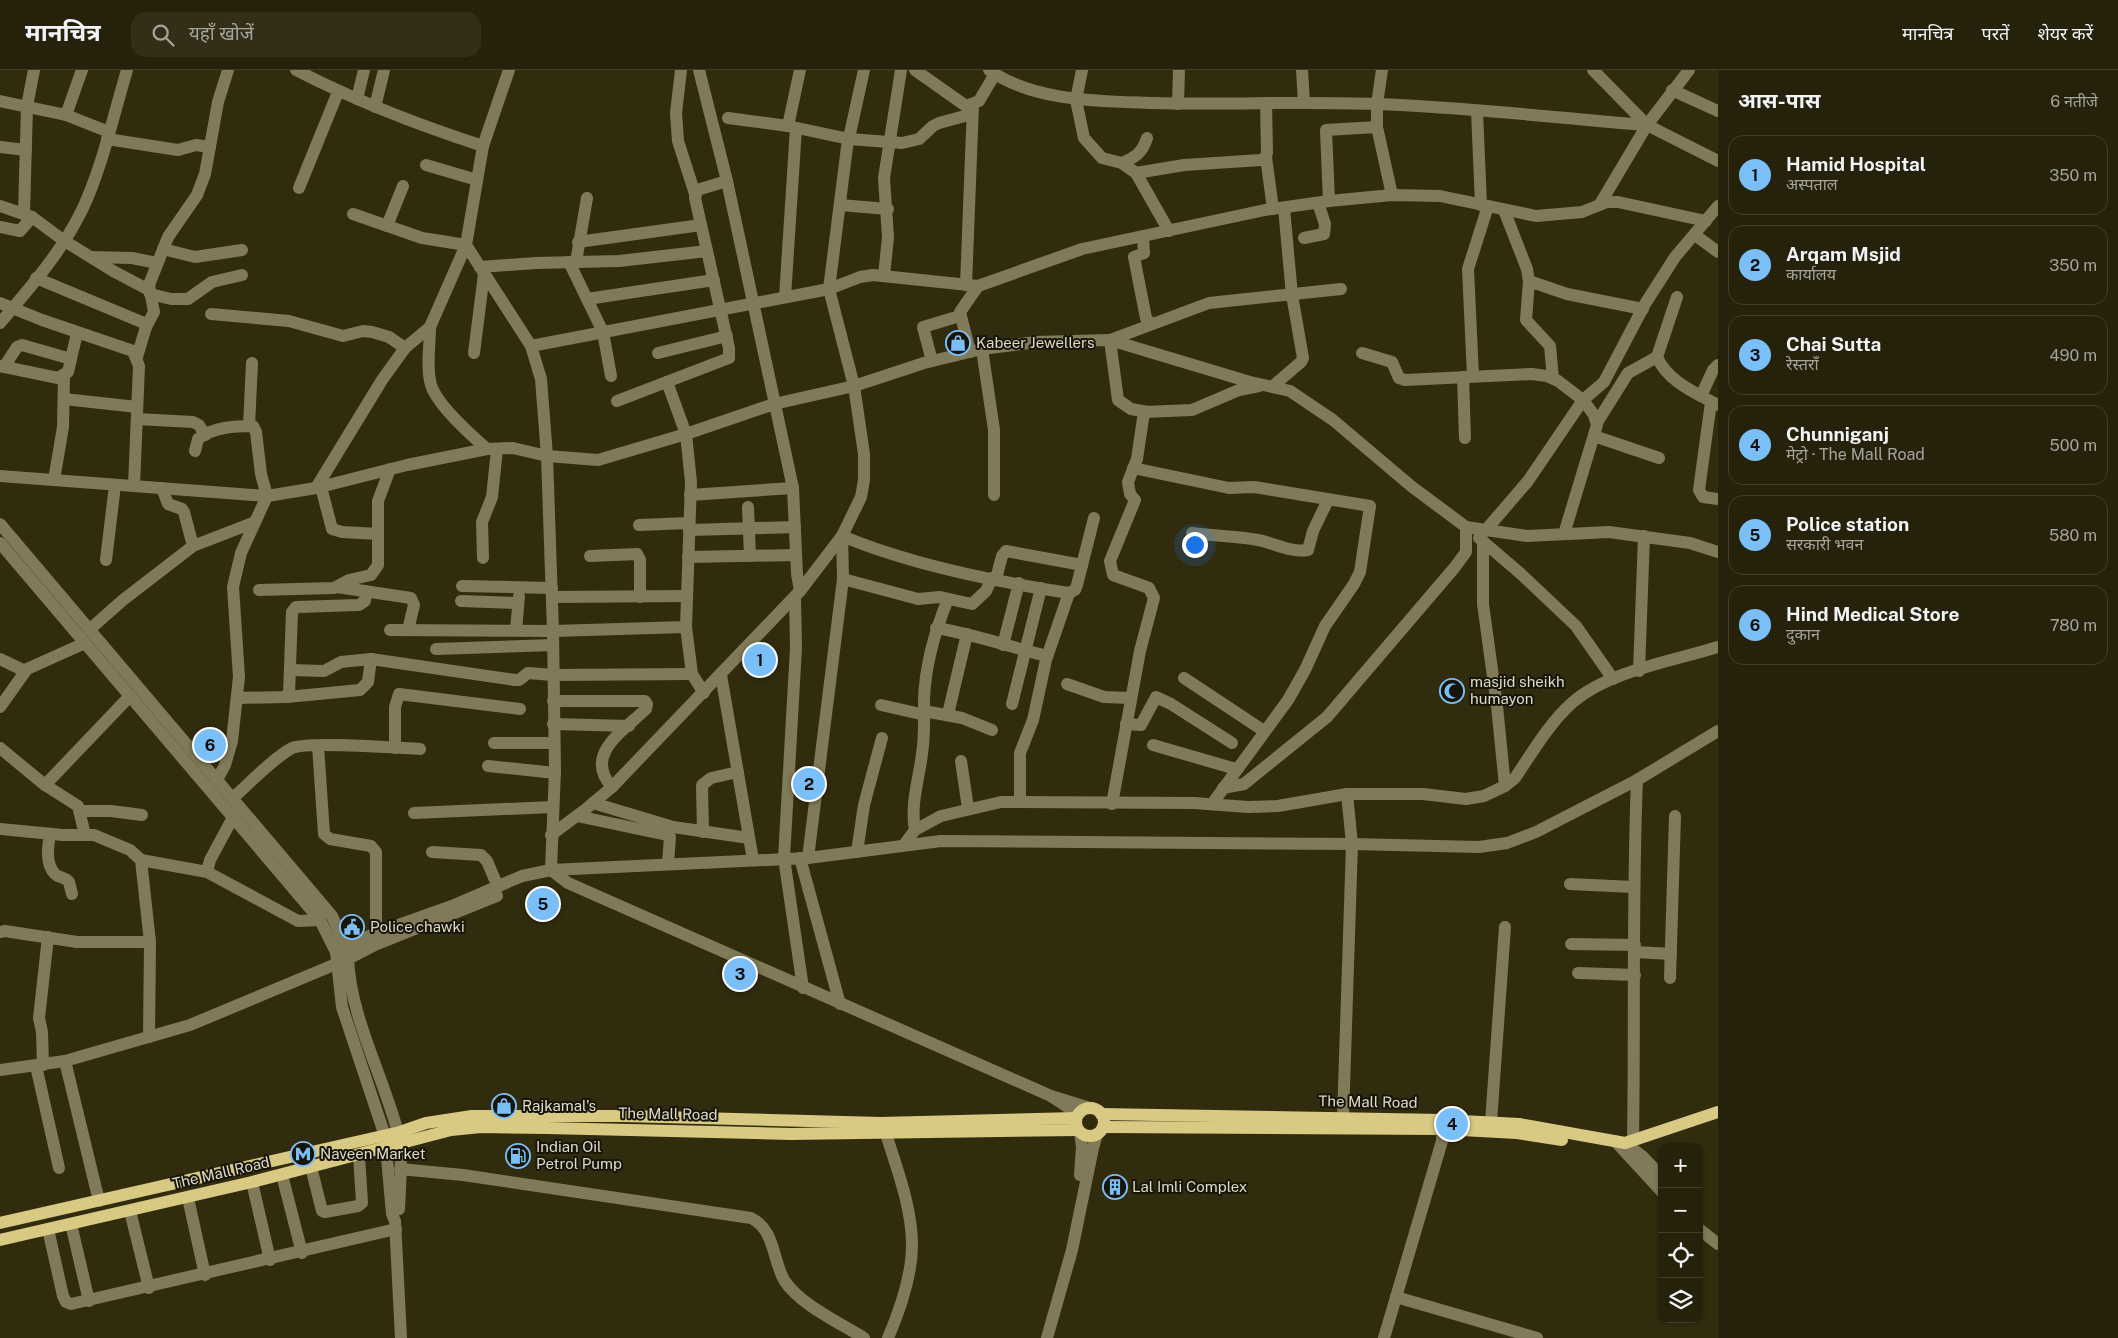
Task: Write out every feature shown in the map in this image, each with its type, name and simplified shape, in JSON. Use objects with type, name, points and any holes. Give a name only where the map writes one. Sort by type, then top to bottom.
[{"type":"main road","name":"The Mall Road","points":[[1084,1119],[1088,1136],[1100,1131],[1491,1122],[1519,1124],[1626,1145],[1718,1112]]},
{"type":"main road","name":"The Mall Road","points":[[0,1223],[99,1201],[450,1130],[547,1122],[891,1130],[1084,1119],[1343,1118],[1443,1124],[1626,1145],[1718,1120]]},
{"type":"main road","points":[[1084,1119],[1100,1131]]},
{"type":"main road","name":"The Mall Road","points":[[0,1240],[282,1175],[358,1155],[392,1141]]},
{"type":"street","points":[[0,227],[20,231],[28,215],[27,106],[34,70]]},
{"type":"street","points":[[66,115],[82,70]]},
{"type":"street","points":[[0,323],[36,278],[84,206],[108,136],[127,70]]},
{"type":"street","points":[[134,486],[138,357],[146,327],[154,312],[149,292],[157,263],[168,237],[197,195],[205,174],[218,102],[228,70]]},
{"type":"street","points":[[357,99],[364,70]]},
{"type":"street","points":[[375,107],[384,70]]},
{"type":"street","points":[[492,449],[469,434],[437,397],[431,386],[430,327],[466,245],[482,146],[509,70]]},
{"type":"street","points":[[617,400],[729,358],[727,336],[695,194],[678,141],[676,113],[681,70]]},
{"type":"street","points":[[699,70],[754,302],[793,488],[796,526],[796,648],[784,858],[803,988]]},
{"type":"street","points":[[785,297],[792,127],[800,70]]},
{"type":"street","points":[[551,835],[612,786],[704,693],[797,594],[842,536],[861,497],[864,480],[864,454],[854,386],[829,288],[849,139],[864,70]]},
{"type":"street","points":[[884,276],[888,237],[888,209],[884,178],[901,70]]},
{"type":"street","points":[[915,70],[961,104],[972,109]]},
{"type":"street","points":[[1082,70],[1076,100],[1084,138],[1102,158],[1122,163],[1136,173],[1169,231]]},
{"type":"street","points":[[1178,104],[1179,70]]},
{"type":"street","points":[[1302,70],[1304,103]]},
{"type":"street","points":[[1382,70],[1376,104],[1377,128],[1392,195]]},
{"type":"street","points":[[1595,70],[1647,125],[1718,161]]},
{"type":"street","points":[[1600,204],[1647,125],[1689,70]]},
{"type":"street","points":[[303,72],[338,92],[482,146]]},
{"type":"street","points":[[728,118],[792,127],[849,139],[889,142],[914,141],[933,126],[972,109],[983,95],[992,72],[1050,94],[1076,100],[1178,104],[1376,104],[1647,125]]},
{"type":"street","points":[[1672,90],[1718,111]]},
{"type":"street","points":[[299,188],[338,92]]},
{"type":"street","points":[[0,101],[66,115],[108,136],[178,150],[196,145],[210,147]]},
{"type":"street","points":[[1110,340],[1118,400],[1131,409],[1148,412],[1192,410],[1239,390],[1268,385],[1301,362],[1302,358],[1278,208],[1266,157],[1266,103]]},
{"type":"street","points":[[972,109],[972,286],[960,316],[976,351],[994,430],[994,495]]},
{"type":"street","points":[[1465,438],[1468,376],[1468,269],[1472,253],[1484,224],[1477,111]]},
{"type":"street","points":[[1304,238],[1324,234],[1323,202],[1326,130],[1377,128]]},
{"type":"street","points":[[1122,163],[1137,156],[1143,150],[1147,138]]},
{"type":"street","points":[[0,147],[26,150]]},
{"type":"street","points":[[1136,173],[1184,164],[1253,161],[1266,157]]},
{"type":"street","points":[[426,165],[477,180]]},
{"type":"street","points":[[695,194],[702,188],[727,182]]},
{"type":"street","points":[[387,226],[403,186]]},
{"type":"street","points":[[531,346],[829,288],[860,277],[884,276],[972,286],[1082,249],[1278,208],[1323,202],[1392,195],[1440,196],[1536,216],[1582,212],[1600,204],[1618,202],[1706,221]]},
{"type":"street","points":[[586,198],[578,242],[572,262],[603,332],[610,376]]},
{"type":"street","points":[[840,205],[888,209]]},
{"type":"street","points":[[0,206],[28,215],[63,240],[149,292],[171,299],[188,299],[212,282],[242,275]]},
{"type":"street","points":[[1505,786],[1497,706],[1483,604],[1484,536],[1528,482],[1583,400],[1604,382],[1643,309],[1676,257],[1718,206]]},
{"type":"street","points":[[1504,210],[1527,269],[1529,281],[1526,320],[1550,346],[1553,378]]},
{"type":"street","points":[[353,214],[422,238],[466,245],[531,346],[541,379],[547,456],[553,631],[553,744],[555,773],[551,870]]},
{"type":"street","points":[[578,242],[701,225]]},
{"type":"street","points":[[1695,235],[1718,252]]},
{"type":"street","points":[[1143,236],[1144,253],[1134,257],[1146,318],[1150,324]]},
{"type":"street","points":[[163,249],[195,258],[242,250]]},
{"type":"street","points":[[482,270],[572,262],[619,261],[707,251]]},
{"type":"street","points":[[91,257],[132,258],[157,263]]},
{"type":"street","points":[[474,354],[482,270]]},
{"type":"street","points":[[36,278],[139,320],[146,327]]},
{"type":"street","points":[[587,298],[714,280]]},
{"type":"street","points":[[1529,281],[1567,294],[1643,309]]},
{"type":"street","points":[[1110,340],[1209,302],[1292,296],[1341,289]]},
{"type":"street","points":[[1564,534],[1598,421],[1628,373],[1635,367],[1657,357],[1677,297]]},
{"type":"street","points":[[0,303],[77,333],[133,351],[138,357]]},
{"type":"street","points":[[211,314],[289,320],[343,336],[364,331],[372,332],[389,337],[405,348]]},
{"type":"street","points":[[932,361],[923,327],[960,316]]},
{"type":"street","points":[[378,534],[342,532],[332,529],[318,488],[356,418],[405,348],[430,327]]},
{"type":"street","points":[[71,359],[22,345],[17,347],[2,366],[58,378],[64,376],[68,372],[71,359],[77,333]]},
{"type":"street","points":[[658,353],[727,336]]},
{"type":"street","points":[[0,476],[267,496],[318,488],[390,470],[492,449],[513,448],[547,456],[598,460],[686,434],[774,404],[854,386],[932,361],[976,351],[1036,342],[1110,340],[1290,391],[1333,420],[1411,486],[1466,527],[1484,536],[1576,626],[1613,679]]},
{"type":"street","points":[[1362,352],[1392,362],[1401,380],[1532,374],[1553,378],[1583,400],[1598,421]]},
{"type":"street","points":[[1657,357],[1666,371],[1684,386],[1710,401]]},
{"type":"street","points":[[250,426],[252,363]]},
{"type":"street","points":[[1718,365],[1713,370],[1699,490],[1703,497],[1718,499]]},
{"type":"street","points":[[54,480],[63,426],[64,376]]},
{"type":"street","points":[[667,382],[686,434],[690,495],[686,628],[692,674],[704,693]]},
{"type":"street","points":[[64,398],[193,422],[199,425],[205,435]]},
{"type":"street","points":[[1112,804],[1130,698],[1154,598],[1149,588],[1113,576],[1110,561],[1134,500],[1130,494],[1128,482],[1138,459],[1144,412],[1148,412]]},
{"type":"street","points":[[196,451],[198,439],[205,435],[223,428],[253,426],[256,432],[261,474],[267,496],[242,553],[233,587],[239,677],[232,741],[225,765],[217,780]]},
{"type":"street","points":[[1594,436],[1659,458]]},
{"type":"street","points":[[483,558],[482,522],[492,497],[492,449]]},
{"type":"street","points":[[1133,468],[1229,488],[1254,487],[1370,506],[1360,572],[1349,593],[1326,626],[1288,700],[1264,730],[1212,804]]},
{"type":"street","points":[[259,590],[327,590],[337,587],[348,580],[375,572],[378,565],[378,500],[390,470]]},
{"type":"street","points":[[106,560],[115,485]]},
{"type":"street","points":[[162,488],[168,504],[182,509],[184,512],[193,546]]},
{"type":"street","points":[[690,495],[793,488]]},
{"type":"street","points":[[1192,532],[1219,537],[1260,540],[1295,550],[1308,550],[1313,531],[1328,500]]},
{"type":"street","points":[[748,507],[750,556]]},
{"type":"street","points":[[1020,801],[1020,753],[1033,720],[1048,656],[1070,594],[1075,590],[1094,518]]},
{"type":"street","points":[[89,630],[123,600],[193,546],[255,522]]},
{"type":"street","points":[[0,524],[217,780],[320,920],[342,956]]},
{"type":"street","points":[[639,525],[749,529],[796,526]]},
{"type":"street","points":[[1223,788],[1244,784],[1327,717],[1466,552],[1466,527]]},
{"type":"street","points":[[1484,536],[1608,532],[1690,543],[1718,552]]},
{"type":"street","points":[[842,536],[877,551],[994,579],[1070,594]]},
{"type":"street","points":[[840,1004],[804,858],[844,579],[842,536]]},
{"type":"street","points":[[1639,671],[1644,536]]},
{"type":"street","points":[[0,543],[130,696],[235,806],[332,916],[342,956],[342,1007],[392,1141],[400,1168],[399,1212],[396,1225],[401,1338]]},
{"type":"street","points":[[844,579],[918,599],[936,597],[975,603],[986,592],[994,579],[1002,556],[1006,551],[1082,565]]},
{"type":"street","points":[[590,556],[637,554],[640,560],[640,597]]},
{"type":"street","points":[[688,557],[796,555]]},
{"type":"street","points":[[1003,645],[1019,583]]},
{"type":"street","points":[[462,586],[520,588],[552,593],[640,597],[687,596]]},
{"type":"street","points":[[337,587],[411,598],[414,605],[408,630]]},
{"type":"street","points":[[516,630],[520,588]]},
{"type":"street","points":[[1012,704],[1041,588]]},
{"type":"street","points":[[287,697],[292,612],[296,607],[359,606],[365,601],[366,591]]},
{"type":"street","points":[[915,830],[913,814],[922,755],[927,679],[936,628],[948,599]]},
{"type":"street","points":[[461,601],[518,602]]},
{"type":"street","points":[[390,630],[553,631],[686,628]]},
{"type":"street","points":[[936,628],[967,634],[1048,656]]},
{"type":"street","points":[[948,714],[967,634]]},
{"type":"street","points":[[0,706],[25,671],[34,663],[85,643]]},
{"type":"street","points":[[436,649],[553,646]]},
{"type":"street","points":[[903,846],[915,830],[941,816],[968,808],[1001,802],[1278,806],[1315,798],[1348,794],[1423,794],[1466,799],[1484,796],[1505,786],[1515,778],[1549,728],[1572,703],[1592,688],[1613,679],[1718,647]]},
{"type":"street","points":[[0,659],[25,671]]},
{"type":"street","points":[[236,698],[287,697],[360,690],[368,682],[372,659]]},
{"type":"street","points":[[290,670],[324,671],[341,662],[372,659],[515,680],[519,680],[528,673],[553,675],[692,674]]},
{"type":"street","points":[[721,675],[753,860]]},
{"type":"street","points":[[1184,678],[1264,730]]},
{"type":"street","points":[[1068,684],[1104,697],[1130,698]]},
{"type":"street","points":[[395,748],[395,707],[399,694],[520,708]]},
{"type":"street","points":[[45,785],[130,696]]},
{"type":"street","points":[[1126,724],[1141,725],[1156,697],[1171,704],[1232,743]]},
{"type":"street","points":[[553,701],[645,700],[647,704],[646,709],[609,746],[600,764],[604,778],[612,786]]},
{"type":"street","points":[[881,705],[925,713],[948,714],[992,730]]},
{"type":"street","points":[[553,724],[629,726]]},
{"type":"street","points":[[342,956],[376,933],[452,906],[522,876],[531,876],[551,870],[804,858],[941,841],[1352,844],[1479,847],[1507,843],[1536,832],[1637,780],[1718,731]]},
{"type":"street","points":[[857,852],[864,805],[882,738]]},
{"type":"street","points":[[494,743],[553,744]]},
{"type":"street","points":[[1153,745],[1236,769]]},
{"type":"street","points":[[318,746],[324,834],[330,839],[371,846],[376,852],[376,933]]},
{"type":"street","points":[[207,872],[210,860],[235,806],[292,749],[318,746],[420,750]]},
{"type":"street","points":[[0,748],[45,785],[74,802],[81,810],[85,835]]},
{"type":"street","points":[[961,761],[968,808]]},
{"type":"street","points":[[488,766],[555,773]]},
{"type":"street","points":[[703,832],[702,786],[711,778],[738,772]]},
{"type":"street","points":[[1637,780],[1633,887],[1635,975],[1626,1145],[1659,1188]]},
{"type":"street","points":[[1343,1118],[1352,844],[1348,794]]},
{"type":"street","points":[[593,803],[673,827],[749,838]]},
{"type":"street","points":[[414,813],[553,807]]},
{"type":"street","points":[[81,810],[142,815]]},
{"type":"street","points":[[577,816],[667,835],[670,837],[668,863]]},
{"type":"street","points":[[1670,978],[1675,816]]},
{"type":"street","points":[[0,829],[85,835],[109,840],[136,854],[141,860],[150,942],[150,1037]]},
{"type":"street","points":[[50,834],[48,854],[51,867],[54,873],[69,882],[72,894]]},
{"type":"street","points":[[432,852],[481,855],[487,861],[498,887]]},
{"type":"street","points":[[141,860],[207,872],[298,921],[320,920]]},
{"type":"street","points":[[551,870],[568,883],[1051,1096],[1084,1119],[1082,1159],[1077,1192],[1079,1209]]},
{"type":"street","points":[[0,1070],[65,1061],[190,1024],[342,956],[455,915],[525,884],[531,876]]},
{"type":"street","points":[[1570,884],[1633,887]]},
{"type":"street","points":[[1491,1122],[1505,927]]},
{"type":"street","points":[[0,932],[5,931],[77,942],[150,942]]},
{"type":"street","points":[[48,937],[39,1018],[42,1032],[40,1065],[59,1168]]},
{"type":"street","points":[[1571,944],[1671,954]]},
{"type":"street","points":[[1578,973],[1635,975]]},
{"type":"street","points":[[65,1061],[99,1201]]},
{"type":"street","points":[[1384,1338],[1442,1140],[1443,1124]]},
{"type":"street","points":[[888,1338],[898,1314],[912,1244],[904,1192],[891,1130]]},
{"type":"street","points":[[1047,1338],[1072,1250],[1093,1148],[1100,1131]]},
{"type":"street","points":[[392,1141],[392,1214],[396,1225]]},
{"type":"street","points":[[1626,1145],[1658,1173]]},
{"type":"street","points":[[311,1167],[322,1211],[358,1206],[362,1203],[358,1155]]},
{"type":"street","points":[[400,1168],[463,1175],[750,1218],[763,1226],[769,1234],[775,1261],[792,1291],[864,1338]]},
{"type":"street","points":[[282,1175],[302,1253]]},
{"type":"street","points":[[252,1182],[270,1260]]},
{"type":"street","points":[[188,1198],[205,1275]]},
{"type":"street","points":[[130,1211],[149,1288]]},
{"type":"street","points":[[72,1224],[89,1301]]},
{"type":"street","points":[[48,1229],[65,1300],[71,1304],[302,1253],[396,1225]]},
{"type":"street","points":[[1703,1230],[1718,1244]]},
{"type":"street","points":[[1396,1297],[1537,1338]]},
{"type":"place","name":"Kabeer Jewellers","points":[[958,343]]},
{"type":"place","name":"Hamid Hospital","points":[[760,660]]},
{"type":"place","name":"masjid sheikh humayon","points":[[1452,691]]},
{"type":"place","name":"Hind Medical Store","points":[[210,745]]},
{"type":"place","name":"Arqam Msjid","points":[[809,784]]},
{"type":"place","name":"Police station","points":[[543,904]]},
{"type":"place","name":"Police chawki","points":[[352,927]]},
{"type":"place","name":"Chai Sutta","points":[[740,974]]},
{"type":"place","name":"Rajkamal's","points":[[504,1106]]},
{"type":"place","name":"Chunniganj","points":[[1452,1124]]},
{"type":"place","name":"Naveen Market","points":[[303,1154]]},
{"type":"place","name":"Indian Oil Petrol Pump","points":[[518,1156]]},
{"type":"place","name":"Lal Imli Complex","points":[[1115,1187]]}]
